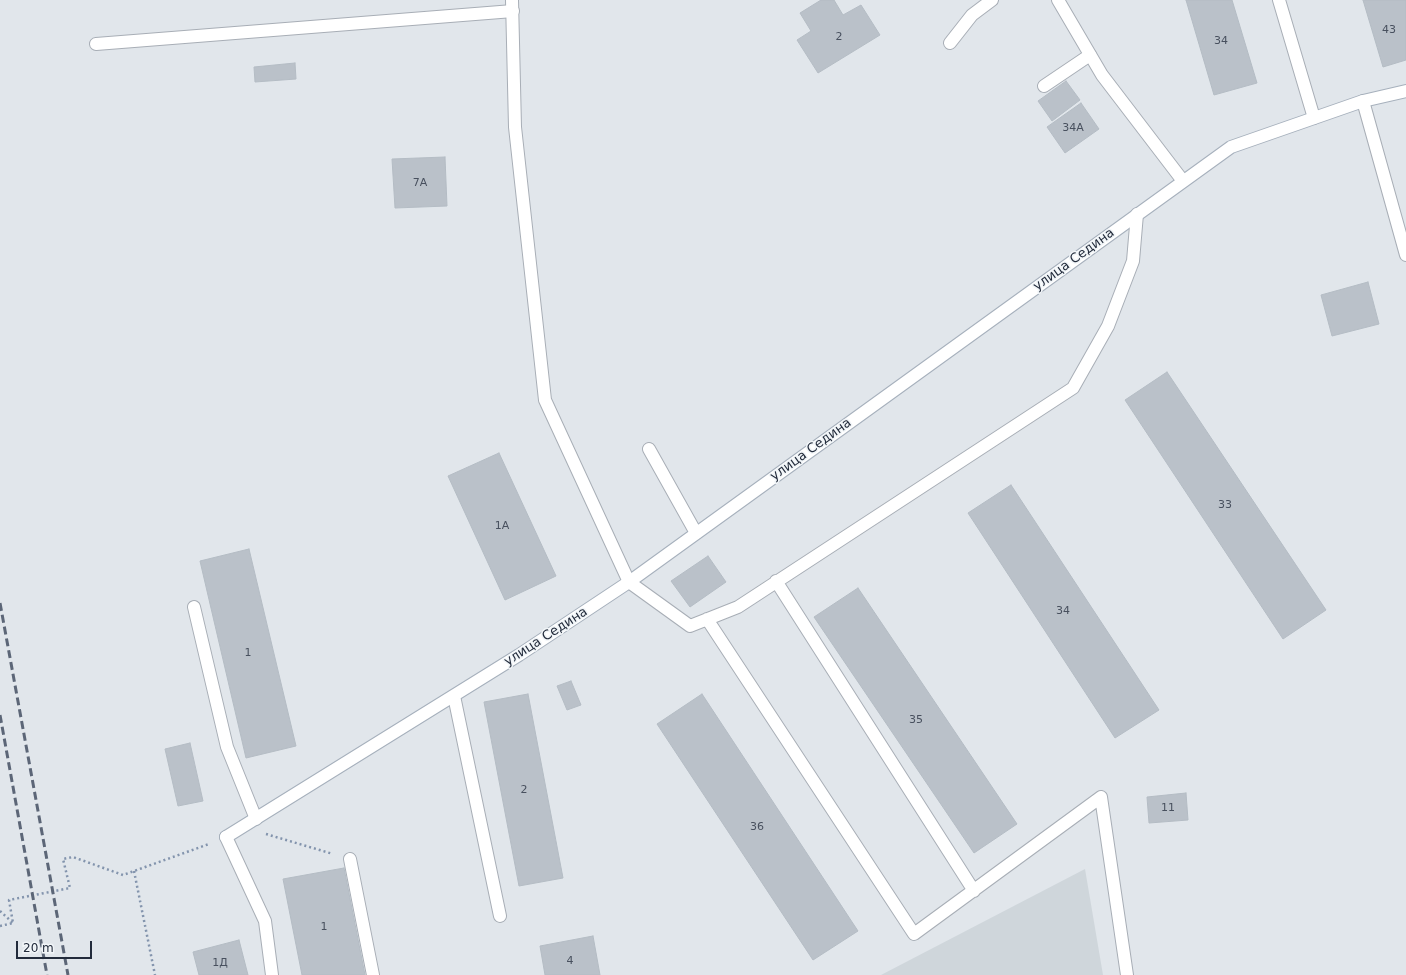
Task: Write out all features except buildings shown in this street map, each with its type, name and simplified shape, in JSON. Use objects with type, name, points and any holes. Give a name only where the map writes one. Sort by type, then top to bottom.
[{"type":"street","points":[[950,43],[972,15],[992,0]]},
{"type":"street","points":[[1058,0],[1102,75],[1183,181]]},
{"type":"street","points":[[1279,0],[1314,118]]},
{"type":"street","points":[[96,44],[513,6],[515,127],[545,400],[629,582],[690,626],[738,606],[1073,388],[1108,326],[1133,260],[1137,214]]},
{"type":"street","points":[[1044,86],[1090,55]]},
{"type":"street","name":"улица Седина","points":[[226,837],[519,655],[629,582],[1231,147],[1363,101],[1406,91]]},
{"type":"street","points":[[1363,101],[1406,255]]},
{"type":"street","points":[[649,449],[696,533]]},
{"type":"street","points":[[776,581],[974,891]]},
{"type":"street","points":[[194,607],[227,746],[256,819]]},
{"type":"street","points":[[707,619],[914,934],[1101,797],[1127,975]]},
{"type":"street","points":[[454,696],[500,916]]},
{"type":"street","points":[[226,837],[265,921],[272,975]]},
{"type":"street","points":[[350,859],[373,975]]},
{"type":"path","points":[[259,832],[350,859]]},
{"type":"path","points":[[13,924],[9,900],[70,888],[63,859],[73,857],[124,875],[226,837]]},
{"type":"path","points":[[134,871],[155,975]]},
{"type":"path","points":[[0,911],[13,924]]},
{"type":"path","points":[[0,926],[13,924]]},
{"type":"shaded area","points":[[1085,869],[1103,975],[881,975]]},
{"type":"railway","points":[[0,603],[68,975]]},
{"type":"railway","points":[[0,715],[47,975]]}]
